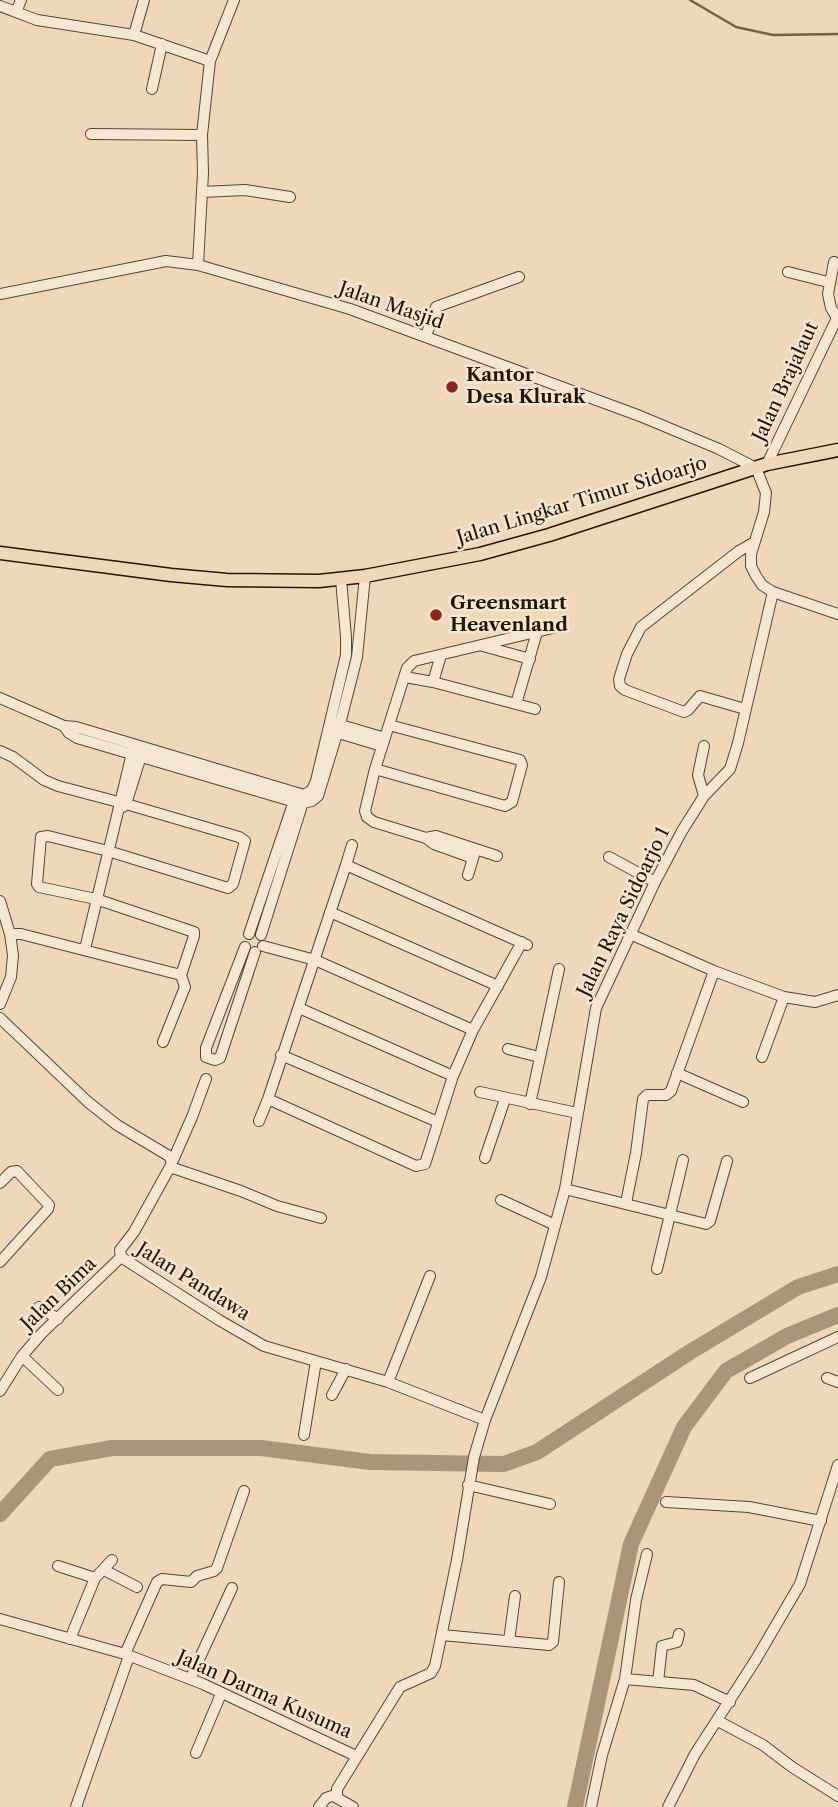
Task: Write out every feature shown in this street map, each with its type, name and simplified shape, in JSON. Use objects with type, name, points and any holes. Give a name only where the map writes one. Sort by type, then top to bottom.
[{"type":"main road","name":"Jalan Lingkar Timur Sidoarjo","points":[[0,553],[227,580],[341,579],[480,554],[549,535],[761,466],[838,450]]},
{"type":"street","points":[[16,12],[21,0]]},
{"type":"street","points":[[134,35],[144,0]]},
{"type":"street","points":[[198,265],[203,173],[202,135],[209,61],[234,0]]},
{"type":"street","points":[[0,6],[37,20],[134,35],[209,61]]},
{"type":"street","points":[[152,89],[162,44]]},
{"type":"street","points":[[91,134],[202,135]]},
{"type":"street","points":[[202,191],[245,190],[290,197]]},
{"type":"street","name":"Jalan Masjid","points":[[0,295],[166,261],[198,265],[351,309],[640,416],[761,466]]},
{"type":"street","points":[[834,262],[828,282],[834,310]]},
{"type":"street","points":[[788,272],[828,282]]},
{"type":"street","points":[[426,336],[434,310],[439,305],[519,277]]},
{"type":"street","name":"Jalan Brajalaut","points":[[761,466],[834,310]]},
{"type":"street","points":[[761,466],[765,502],[753,543],[753,572],[762,585],[773,592],[838,614]]},
{"type":"street","points":[[745,709],[700,696],[684,712],[625,690],[620,686],[619,680],[627,654],[641,627],[753,543]]},
{"type":"street","points":[[0,698],[64,726],[73,737],[115,744],[313,801],[318,796],[351,656],[359,637],[365,576]]},
{"type":"street","points":[[341,579],[346,637],[351,656]]},
{"type":"street","name":"Jalan Raya Sidoarjo 1","points":[[485,1420],[541,1278],[565,1189],[596,1008],[655,882],[704,796],[730,769],[773,592]]},
{"type":"street","points":[[344,618],[362,618]]},
{"type":"street","points":[[497,856],[474,854],[434,844],[426,838],[374,822],[367,817],[365,811],[375,769],[411,663],[561,626]]},
{"type":"street","points":[[516,704],[537,632]]},
{"type":"street","points":[[346,637],[359,637]]},
{"type":"street","points":[[481,645],[530,659]]},
{"type":"street","points":[[433,682],[441,655]]},
{"type":"street","points":[[405,677],[535,709]]},
{"type":"street","points":[[375,769],[505,806],[512,802],[522,765],[520,760],[389,725]]},
{"type":"street","points":[[334,727],[383,742]]},
{"type":"street","points":[[704,746],[698,775],[704,796]]},
{"type":"street","points":[[0,751],[51,783],[243,839],[245,844],[233,884],[228,888],[108,851],[45,835],[41,838],[37,886],[96,899],[192,930],[194,936],[181,975],[185,987],[163,1042]]},
{"type":"street","points":[[85,949],[108,851],[137,751]]},
{"type":"street","points":[[300,798],[249,934],[257,933],[256,945],[213,1032],[205,1054],[208,1058],[220,1058],[256,945],[300,798]]},
{"type":"street","points":[[259,1121],[352,845]]},
{"type":"street","points":[[468,875],[474,854]]},
{"type":"street","points":[[609,857],[655,882]]},
{"type":"street","points":[[268,1099],[418,1166],[425,1164],[453,1076],[473,1030],[525,944],[346,865]]},
{"type":"street","points":[[0,901],[10,934],[13,965],[0,1004]]},
{"type":"street","points":[[330,912],[498,986]]},
{"type":"street","points":[[10,934],[85,949],[181,975]]},
{"type":"street","points":[[630,934],[714,971],[784,997],[815,1002],[838,995]]},
{"type":"street","points":[[256,945],[315,960],[473,1030]]},
{"type":"street","points":[[530,1104],[559,969]]},
{"type":"street","points":[[626,1203],[643,1099],[647,1095],[668,1094],[714,971]]},
{"type":"street","points":[[762,1057],[784,997]]},
{"type":"street","points":[[299,1008],[453,1076]]},
{"type":"street","points":[[0,1018],[88,1102],[117,1125],[169,1156],[172,1164],[277,1206],[321,1218]]},
{"type":"street","points":[[213,1032],[227,1037]]},
{"type":"street","points":[[508,1049],[539,1057]]},
{"type":"street","points":[[281,1055],[438,1122]]},
{"type":"street","points":[[677,1073],[743,1102]]},
{"type":"street","name":"Jalan Pandawa","points":[[206,1079],[172,1164],[134,1232],[120,1250],[121,1257],[258,1343],[388,1382],[485,1420]]},
{"type":"street","points":[[480,1092],[577,1112]]},
{"type":"street","points":[[485,1158],[505,1099]]},
{"type":"street","points":[[657,1269],[683,1160]]},
{"type":"street","points":[[565,1189],[705,1224],[710,1222],[727,1161]]},
{"type":"street","points":[[0,1183],[11,1172],[17,1171],[49,1205],[0,1262]]},
{"type":"street","points":[[502,1200],[555,1225]]},
{"type":"street","name":"Jalan Bima","points":[[0,1391],[4,1377],[22,1356],[121,1257]]},
{"type":"street","points":[[388,1382],[430,1276]]},
{"type":"street","points":[[39,1307],[58,1319]]},
{"type":"street","points":[[750,1378],[838,1337]]},
{"type":"street","points":[[22,1356],[58,1390]]},
{"type":"street","points":[[304,1435],[316,1361]]},
{"type":"street","points":[[332,1395],[346,1369]]},
{"type":"street","points":[[827,1378],[838,1382]]},
{"type":"street","name":"Jalan Darma Kusuma","points":[[0,1619],[127,1655],[190,1679],[356,1756],[400,1687],[433,1671],[442,1635],[468,1485],[485,1420]]},
{"type":"street","points":[[668,1807],[689,1764],[730,1702],[800,1584],[838,1465]]},
{"type":"street","points":[[468,1485],[550,1504]]},
{"type":"street","points":[[78,1806],[127,1655],[157,1582],[162,1579],[191,1582],[197,1576],[217,1568],[244,1491]]},
{"type":"street","points":[[666,1503],[748,1507],[821,1521]]},
{"type":"street","points":[[591,1807],[601,1755],[625,1679],[636,1600],[647,1554]]},
{"type":"street","points":[[69,1639],[95,1578],[113,1560]]},
{"type":"street","points":[[58,1566],[95,1578]]},
{"type":"street","points":[[104,1570],[137,1587]]},
{"type":"street","points":[[442,1635],[549,1645],[553,1642],[559,1582]]},
{"type":"street","points":[[190,1679],[232,1588]]},
{"type":"street","points":[[509,1641],[515,1596]]},
{"type":"street","points":[[658,1682],[662,1646],[677,1643],[679,1634]]},
{"type":"street","points":[[625,1679],[697,1685],[730,1702]]},
{"type":"street","points":[[196,1752],[221,1694]]},
{"type":"street","points":[[718,1721],[763,1745],[838,1796]]},
{"type":"street","points":[[335,1795],[356,1756]]},
{"type":"street","points":[[319,1807],[326,1798],[335,1795]]},
{"type":"street","points":[[335,1795],[340,1801],[353,1807]]},
{"type":"waterway","points":[[690,0],[736,27],[773,35],[838,34]]},
{"type":"waterway","points":[[0,1514],[50,1459],[112,1448],[261,1448],[370,1462],[504,1464],[537,1452],[690,1352],[798,1287],[838,1274]]},
{"type":"waterway","points":[[575,1807],[631,1544],[684,1427],[726,1371],[787,1336],[838,1315]]},
{"type":"place","name":"Kantor Desa Klurak","points":[[452,387]]},
{"type":"place","name":"Greensmart Heavenland","points":[[436,615]]}]
